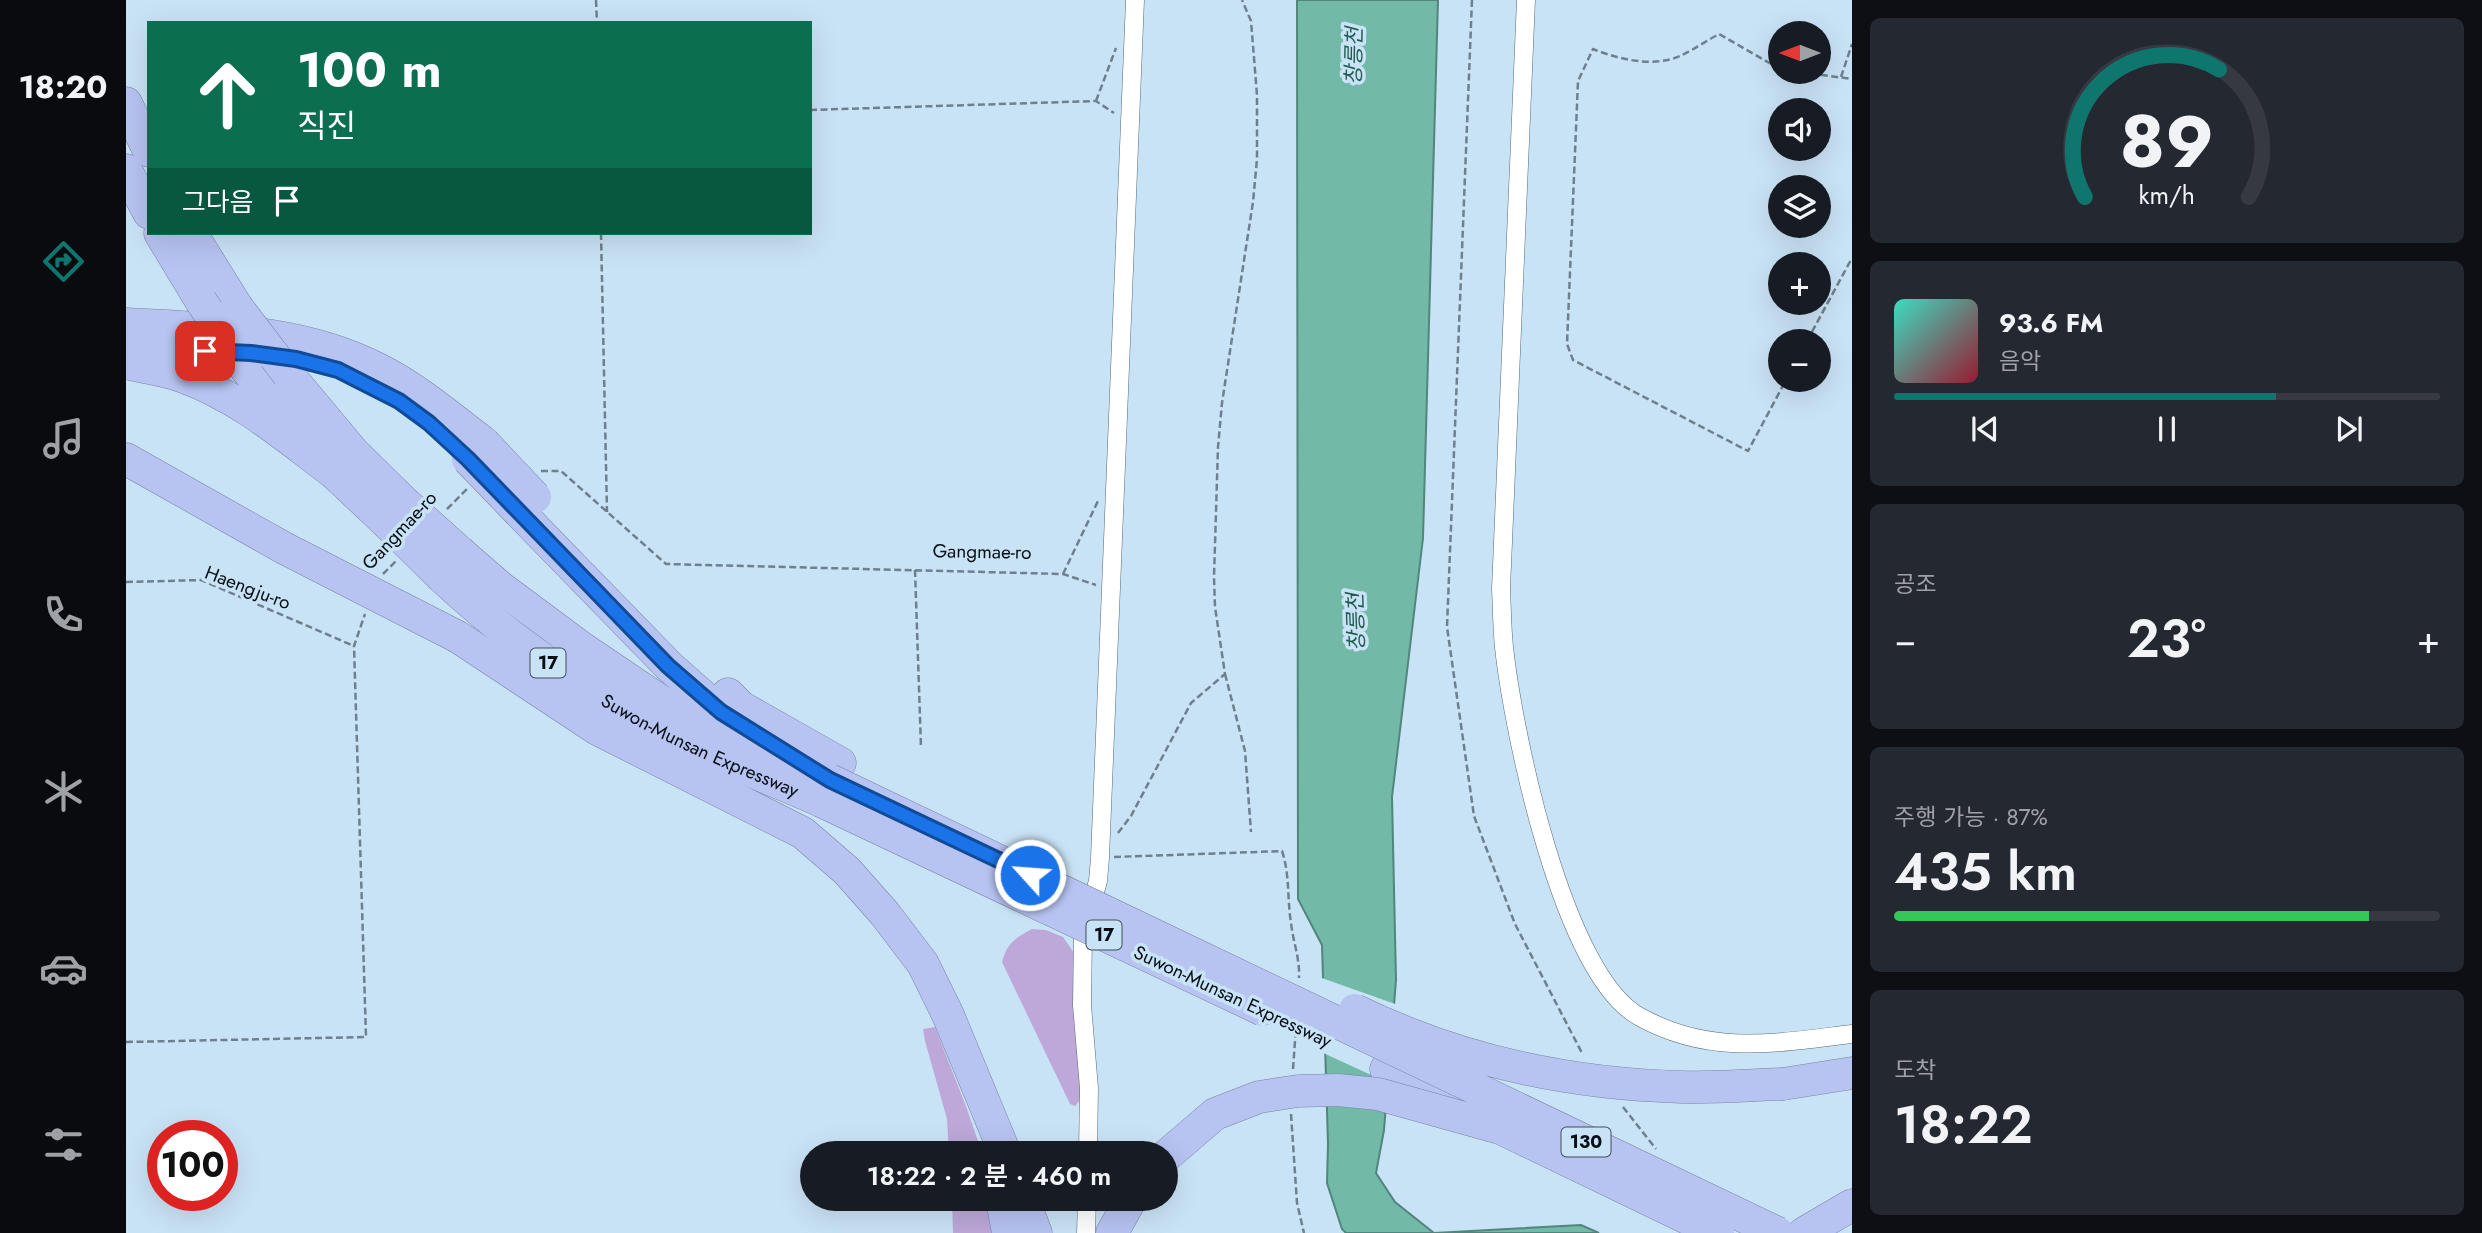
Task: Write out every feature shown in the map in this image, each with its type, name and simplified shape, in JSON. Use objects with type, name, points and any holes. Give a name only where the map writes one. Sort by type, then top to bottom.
[{"type":"highway","points":[[126,103],[147,147]]},
{"type":"highway","points":[[126,170],[147,209]]},
{"type":"highway","name":"Suwon-Munsan Expressway","points":[[161,235],[246,369],[334,473],[395,512],[452,565],[510,635],[567,676],[665,733],[830,781],[1390,1060]]},
{"type":"highway","name":"Suwon-Munsan Expressway","points":[[192,235],[237,307],[288,374],[354,453],[395,512]]},
{"type":"highway","points":[[126,324],[256,334],[303,341],[342,353],[379,369],[410,388],[474,462]]},
{"type":"highway","points":[[126,346],[251,353],[296,359],[338,370],[399,401],[474,462],[530,494],[668,666],[721,712],[830,781],[1376,1021],[1455,1051],[1543,1073],[1606,1082],[1683,1087],[1783,1084],[1852,1073]]},
{"type":"highway","points":[[126,363],[181,376],[218,391],[255,413],[334,473]]},
{"type":"highway","points":[[126,459],[284,548],[458,637],[597,729],[803,833],[847,871],[885,914],[923,964],[948,1015],[1000,1141]]},
{"type":"highway","name":"130","points":[[1390,1060],[1500,1128],[1718,1233]]},
{"type":"highway","name":"130","points":[[1390,1060],[1779,1233]]},
{"type":"highway","points":[[1178,1146],[1215,1114],[1259,1097],[1298,1091],[1338,1090],[1378,1094],[1500,1128]]},
{"type":"highway","points":[[983,1100],[992,1141]]},
{"type":"highway","points":[[1804,1233],[1852,1205]]},
{"type":"highway","points":[[1004,1211],[1008,1233]]},
{"type":"highway","points":[[1028,1211],[1036,1233]]},
{"type":"highway","points":[[1112,1233],[1124,1211]]},
{"type":"street","points":[[1088,1141],[1089,1088],[1082,1005],[1083,933],[1098,881],[1100,858],[1135,0]]},
{"type":"street","points":[[1526,0],[1501,589],[1504,647],[1518,732],[1550,863],[1584,948],[1618,999],[1638,1016],[1689,1036],[1736,1045],[1772,1044],[1852,1034]]},
{"type":"street","points":[[1086,1233],[1087,1211]]},
{"type":"path","points":[[596,0],[597,21]]},
{"type":"path","points":[[1242,0],[1251,21],[1257,94],[1257,159],[1253,202],[1222,403],[1214,577],[1215,607],[1225,674],[1245,751],[1251,832]]},
{"type":"path","points":[[1768,65],[1719,34],[1677,57],[1643,61],[1611,56],[1592,49],[1578,81],[1567,344],[1573,360],[1748,451],[1780,392]]},
{"type":"path","points":[[1841,77],[1852,44]]},
{"type":"path","points":[[1831,76],[1852,79]]},
{"type":"path","points":[[812,110],[1096,101]]},
{"type":"path","points":[[601,235],[607,512]]},
{"type":"path","points":[[1814,329],[1852,258]]},
{"type":"path","name":"Gangmae-ro","points":[[443,512],[474,462]]},
{"type":"path","name":"Gangmae-ro","points":[[530,494],[561,471],[666,564],[1063,574],[1112,590]]},
{"type":"path","points":[[1063,574],[1099,500]]},
{"type":"path","name":"Gangmae-ro","points":[[376,582],[405,552]]},
{"type":"path","points":[[915,570],[921,747]]},
{"type":"path","name":"Haengju-ro","points":[[126,582],[201,580],[354,646]]},
{"type":"path","points":[[126,1042],[366,1037],[354,646],[367,608]]},
{"type":"path","points":[[1100,858],[1130,816],[1191,703],[1225,674]]},
{"type":"shaded area","points":[[1032,929],[1046,930],[1063,937],[1074,953],[1077,1047],[1082,1091],[1081,1099],[1075,1106],[1070,1104],[1002,962],[1012,942]]},
{"type":"shaded area","points":[[935,1027],[978,1141],[948,1141],[947,1119],[923,1029]]},
{"type":"shaded area","points":[[952,1211],[995,1211],[998,1233],[953,1233]]},
{"type":"water","name":"창릉천","points":[[1297,0],[1438,0],[1423,538],[1392,797],[1396,980],[1384,1130],[1376,1173],[1395,1202],[1434,1233],[1346,1233],[1342,1229],[1327,1183],[1322,945],[1298,899]]},
{"type":"water","points":[[1581,1225],[1599,1233],[1434,1233]]},
{"type":"pier","points":[[1319,977],[1398,1005],[1390,1108],[1382,1080],[1321,1052]]},
{"type":"route","points":[[205,351],[296,359],[338,370],[399,401],[429,423],[468,459],[668,666],[721,712],[830,780],[1030,875]]}]
